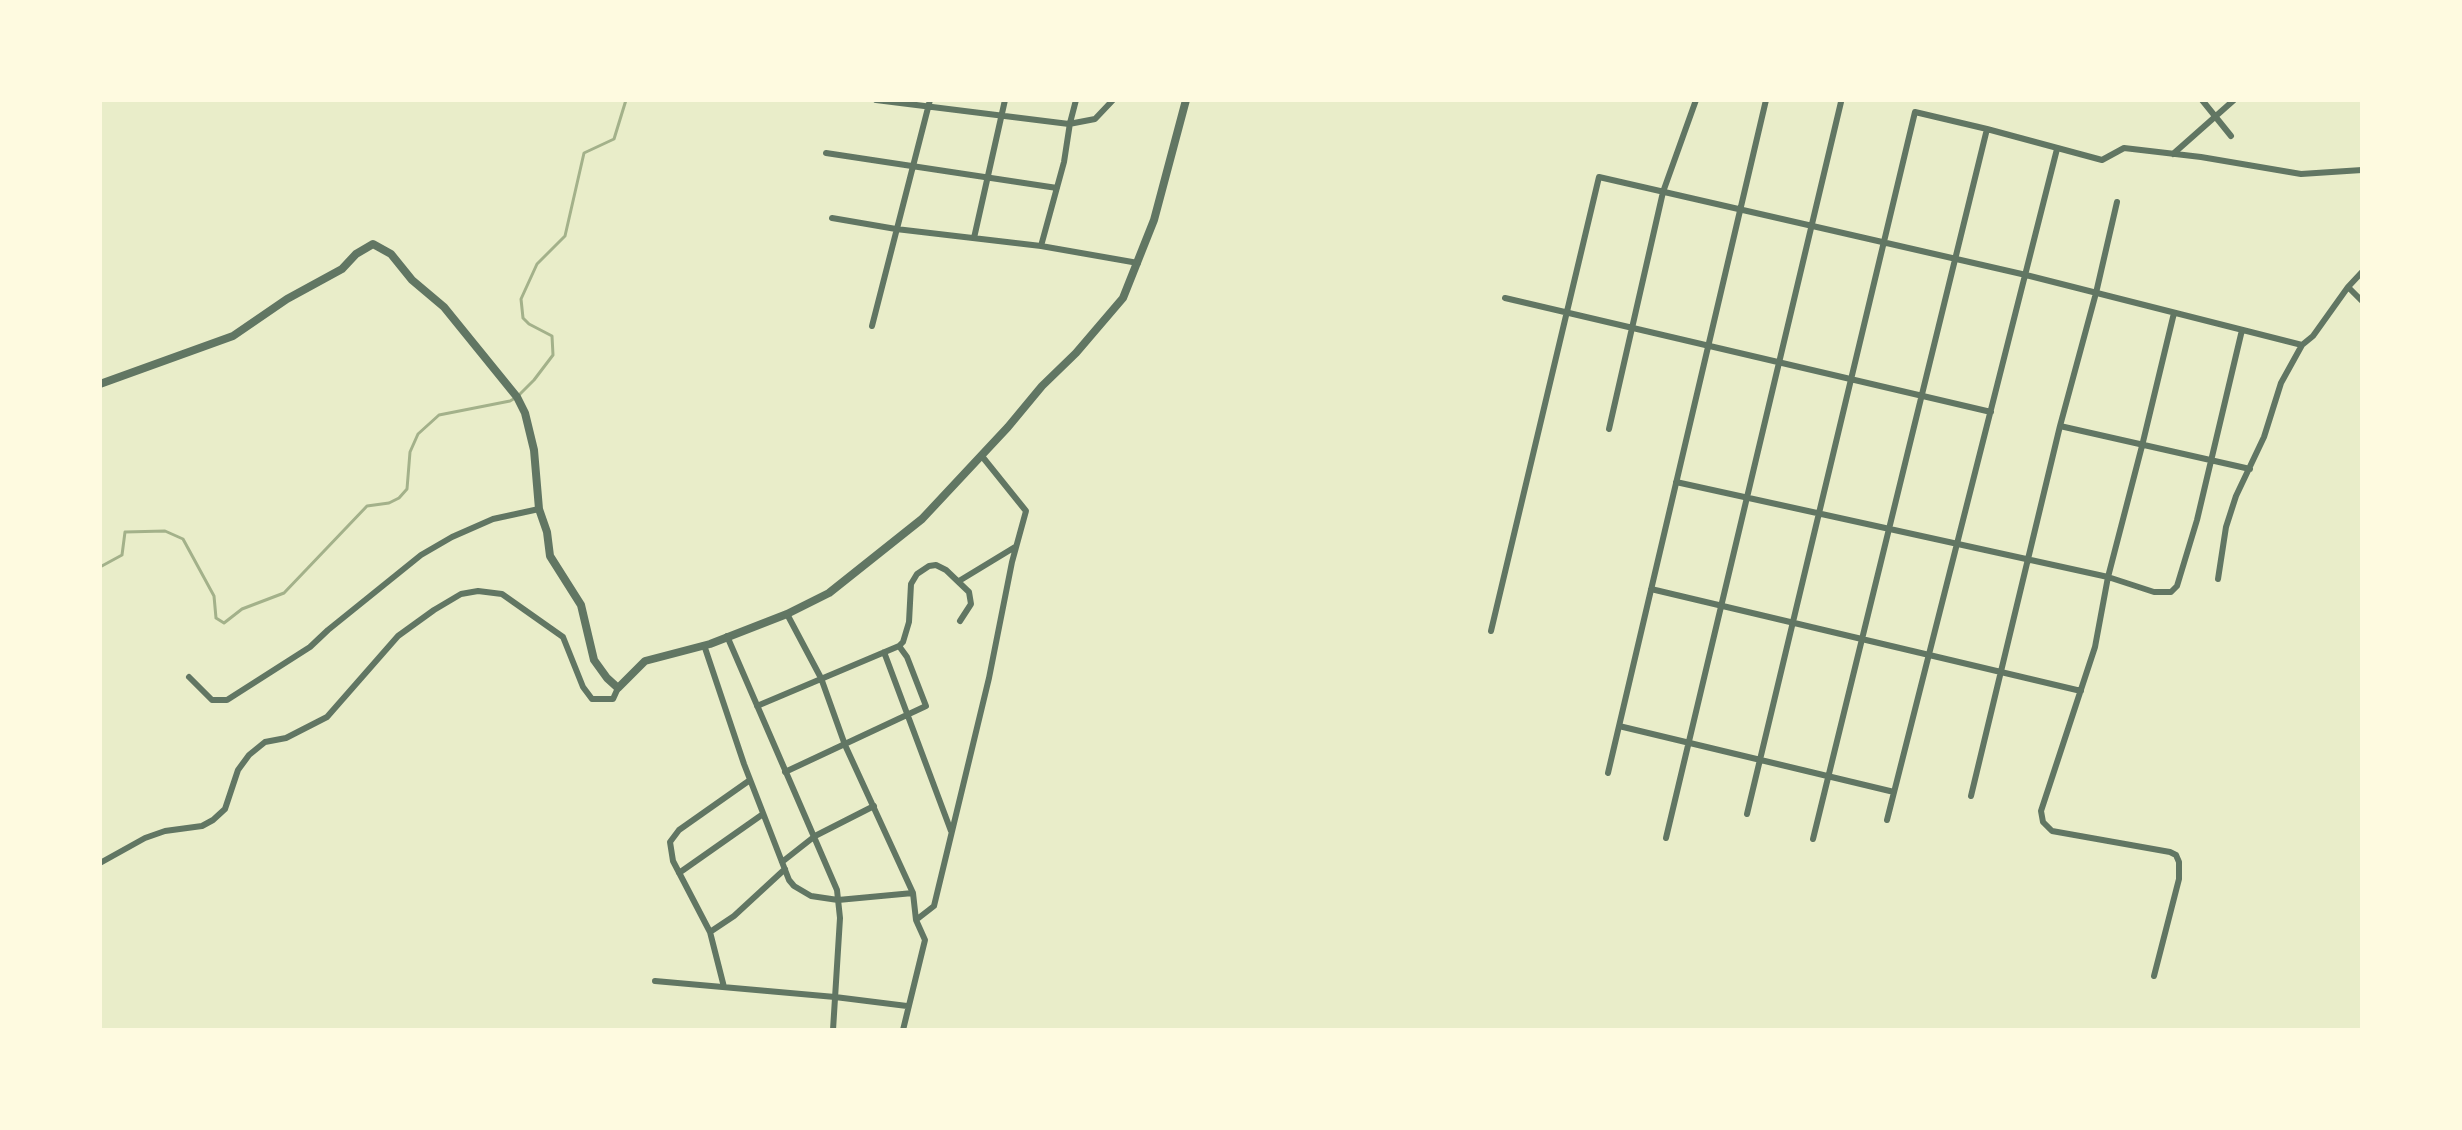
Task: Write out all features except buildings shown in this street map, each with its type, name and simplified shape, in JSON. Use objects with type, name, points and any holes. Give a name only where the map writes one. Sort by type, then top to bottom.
[{"type":"street","points":[[876,100],[929,103],[1001,117],[1070,123],[1095,119],[1113,100]]},
{"type":"street","points":[[974,238],[1005,100]]},
{"type":"street","points":[[1041,246],[1064,162],[1076,100]]},
{"type":"street","points":[[100,863],[145,838],[165,831],[202,826],[213,820],[225,809],[238,770],[249,755],[265,742],[286,738],[327,717],[398,636],[461,594],[478,591],[502,594],[563,637],[582,687],[592,699],[613,699],[618,688],[645,661],[704,645],[787,614],[829,593],[922,519],[1042,386],[1076,353],[1123,298],[1154,220],[1186,100]]},
{"type":"street","points":[[1609,429],[1663,192],[1696,100]]},
{"type":"street","points":[[1608,773],[1766,100]]},
{"type":"street","points":[[2202,100],[2232,136]]},
{"type":"street","points":[[2172,154],[2234,100]]},
{"type":"street","points":[[1666,838],[1841,102]]},
{"type":"street","points":[[872,326],[929,103]]},
{"type":"street","points":[[1747,814],[1915,112],[2102,160],[2124,148],[2301,174],[2361,170]]},
{"type":"street","points":[[1813,839],[1987,129]]},
{"type":"street","points":[[1887,820],[2057,149]]},
{"type":"street","points":[[826,153],[1057,188]]},
{"type":"street","points":[[1491,631],[1599,177],[2026,275],[2302,345]]},
{"type":"street","points":[[1971,796],[2027,560],[2096,293],[2117,202]]},
{"type":"street","points":[[832,218],[896,229],[1041,246],[1138,263]]},
{"type":"street","points":[[100,384],[234,336],[287,299],[342,269],[356,254],[373,244],[391,254],[412,280],[444,308],[517,397],[525,413],[534,450],[539,508],[547,532],[550,556],[581,605],[594,660],[607,678],[618,688]]},
{"type":"street","points":[[2218,579],[2226,527],[2236,495],[2264,437],[2281,383],[2302,345],[2313,336],[2348,286],[2361,272]]},
{"type":"street","points":[[2348,286],[2361,301]]},
{"type":"street","points":[[1505,298],[1991,412]]},
{"type":"street","points":[[2154,976],[2179,879],[2180,862],[2176,855],[2170,852],[2052,831],[2043,822],[2041,811],[2095,646],[2108,577],[2174,313]]},
{"type":"street","points":[[1676,482],[2108,577],[2154,592],[2171,592],[2177,585],[2197,520],[2242,330]]},
{"type":"street","points":[[2060,426],[2250,470]]},
{"type":"street","points":[[916,920],[934,906],[989,678],[1016,547],[1026,511],[981,455]]},
{"type":"street","points":[[189,677],[212,700],[227,700],[310,647],[421,555],[452,537],[493,519],[539,508]]},
{"type":"street","points":[[958,582],[1016,547]]},
{"type":"street","points":[[758,706],[899,646],[903,642],[909,622],[911,584],[917,574],[929,566],[936,565],[946,570],[969,592],[972,600],[969,610],[960,621]]},
{"type":"street","points":[[1651,589],[1861,641],[2081,691]]},
{"type":"street","points":[[787,614],[821,678],[845,745],[913,893],[916,920],[925,940],[903,1029]]},
{"type":"street","points":[[727,636],[834,882],[840,918],[833,1029]]},
{"type":"street","points":[[704,645],[750,780],[794,886],[805,894],[838,900],[913,893]]},
{"type":"street","points":[[785,772],[926,706],[907,657],[899,646]]},
{"type":"street","points":[[884,652],[952,832]]},
{"type":"street","points":[[1619,726],[1894,792]]},
{"type":"street","points":[[724,987],[710,932],[679,873],[669,848],[671,838],[679,830],[750,780]]},
{"type":"street","points":[[783,862],[815,836],[874,806]]},
{"type":"street","points":[[679,873],[763,814]]},
{"type":"street","points":[[710,932],[726,923],[785,869]]},
{"type":"street","points":[[655,981],[835,997],[907,1006]]},
{"type":"waterway","points":[[100,567],[122,555],[125,532],[165,531],[183,539],[214,596],[216,618],[224,623],[242,609],[284,593],[367,506],[389,503],[399,498],[407,489],[410,452],[418,434],[439,415],[510,401],[517,397],[534,380],[553,355],[552,336],[529,324],[523,318],[521,299],[537,264],[565,236],[584,153],[614,139],[626,100]]}]
